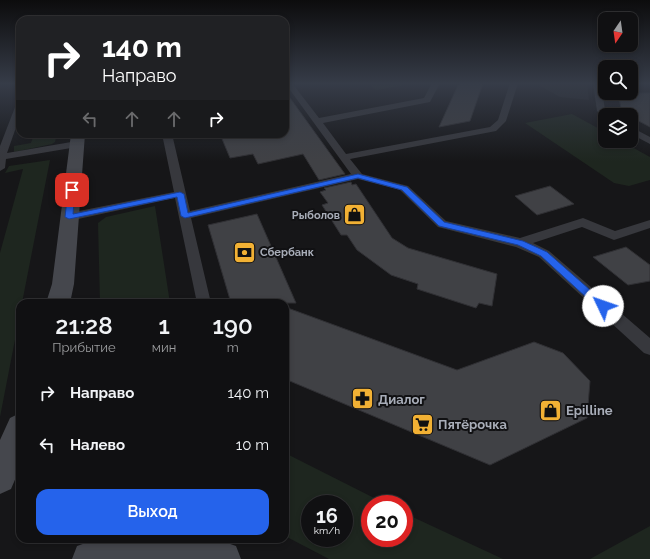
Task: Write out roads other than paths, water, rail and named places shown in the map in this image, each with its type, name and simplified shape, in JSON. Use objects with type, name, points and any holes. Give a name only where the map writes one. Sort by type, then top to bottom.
[{"type":"main road","points":[[62,297],[78,139]]},
{"type":"main road","points":[[0,478],[16,438]]},
{"type":"main road","points":[[90,559],[111,553],[165,544],[223,559]]},
{"type":"lane","points":[[309,109],[358,176]]},
{"type":"lane","points":[[319,122],[382,109]]},
{"type":"lane","points":[[344,157],[493,128],[502,120],[506,109]]},
{"type":"lane","points":[[0,168],[1,156],[16,115]]},
{"type":"lane","points":[[638,134],[650,141]]},
{"type":"lane","points":[[168,138],[203,299]]},
{"type":"lane","points":[[1,156],[78,139]]},
{"type":"lane","points":[[185,216],[358,176],[404,188],[442,224],[520,243],[544,254],[650,348]]},
{"type":"lane","points":[[69,217],[180,194]]},
{"type":"lane","points":[[520,243],[583,222],[614,236],[650,224]]},
{"type":"place","name":"Рыболов","points":[[355,215]]},
{"type":"place","name":"Сбербанк","points":[[245,252]]},
{"type":"place","name":"Диалог","points":[[362,399]]},
{"type":"place","name":"Epilline","points":[[551,410]]},
{"type":"place","name":"Пятёрочка","points":[[422,424]]}]
